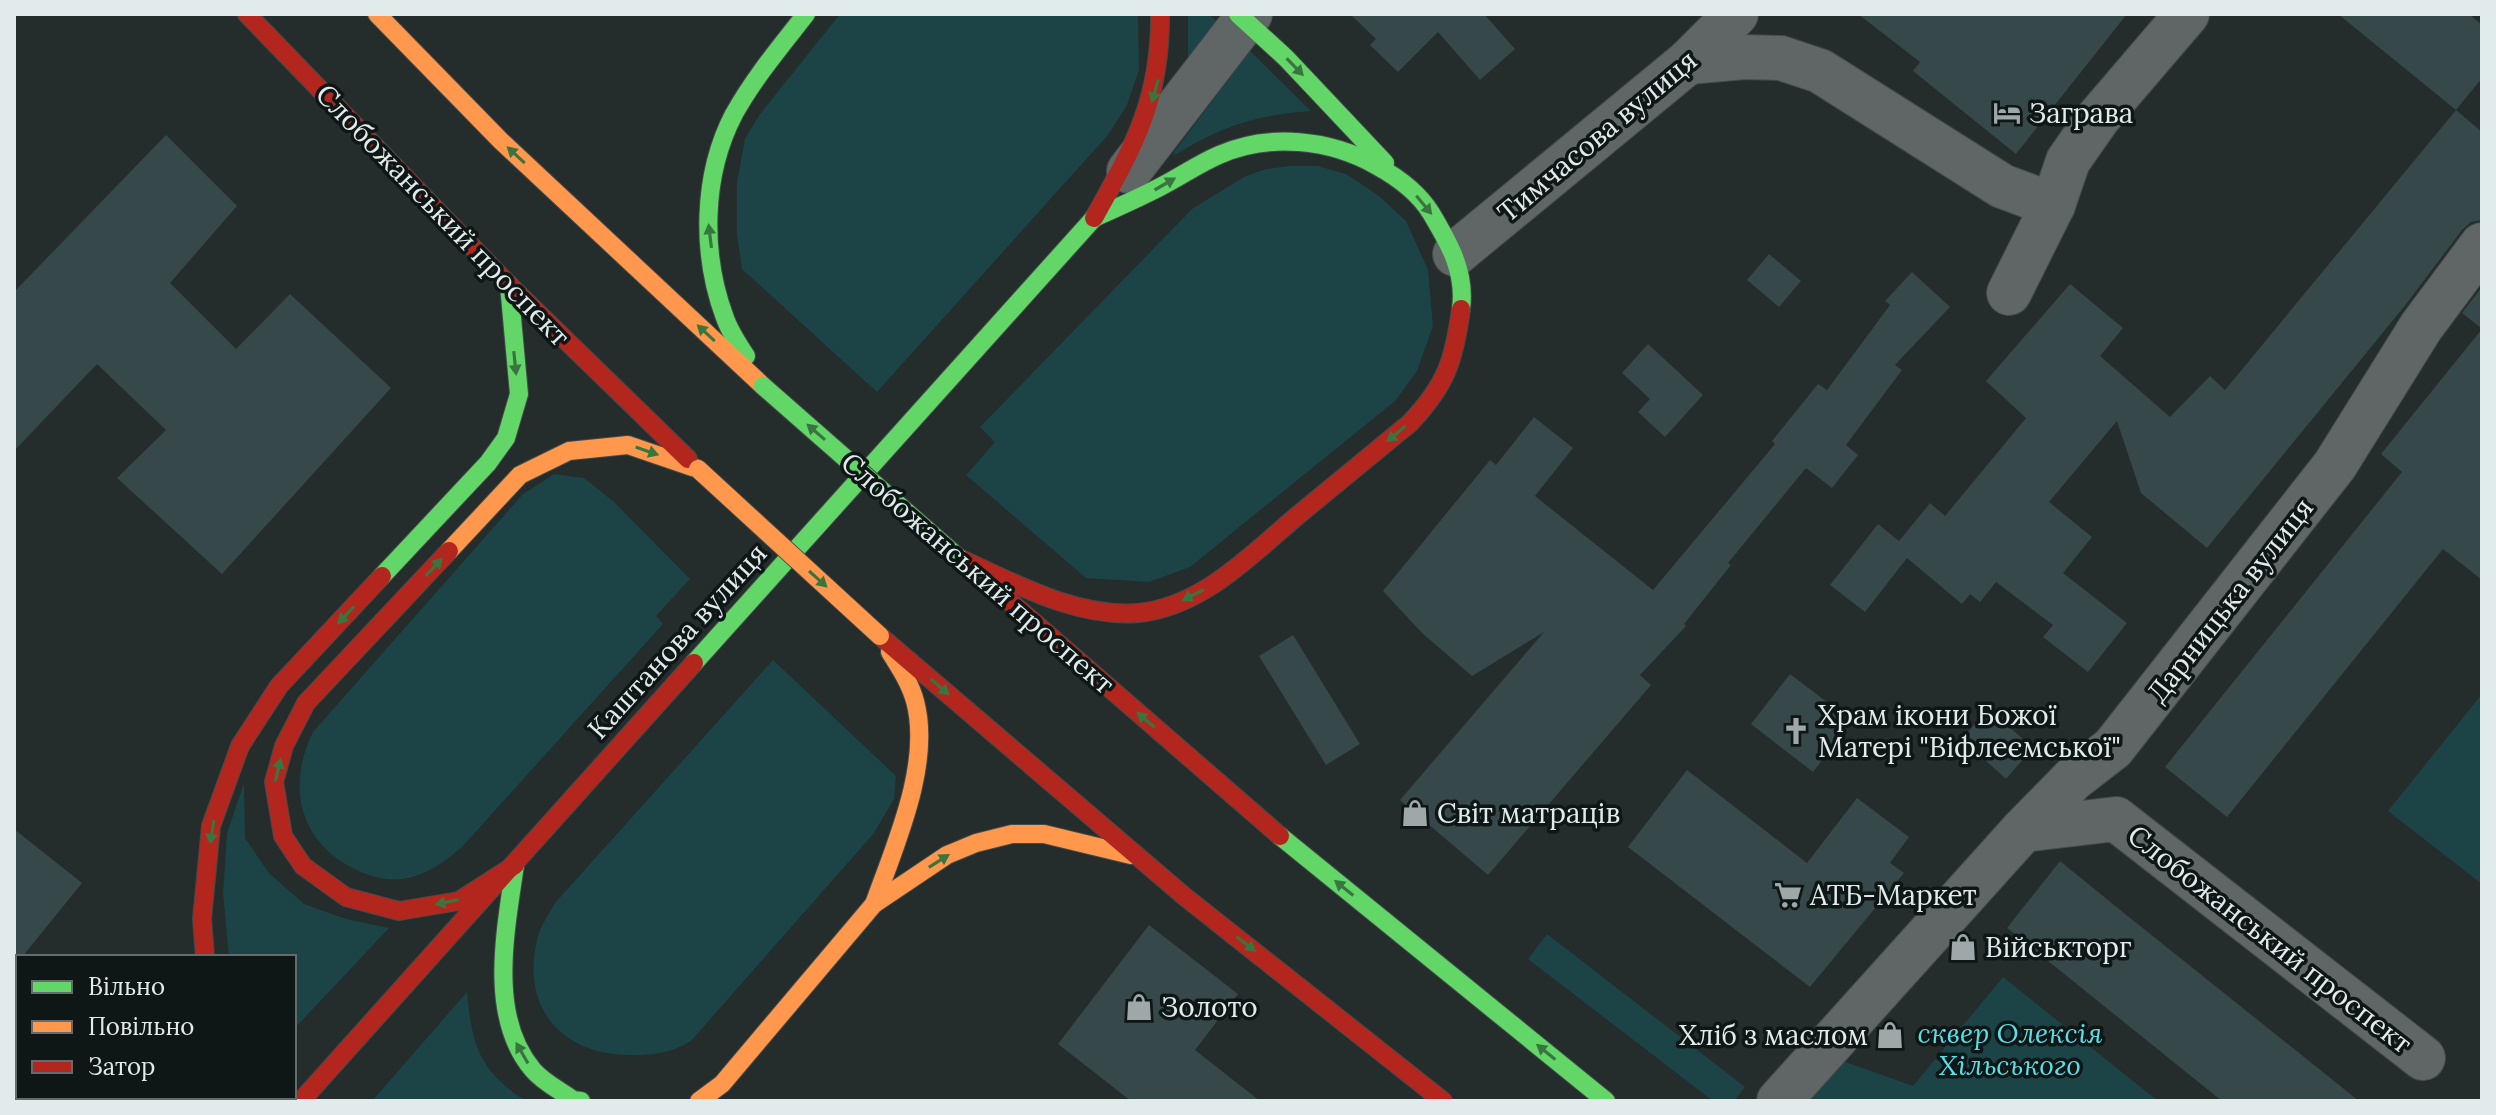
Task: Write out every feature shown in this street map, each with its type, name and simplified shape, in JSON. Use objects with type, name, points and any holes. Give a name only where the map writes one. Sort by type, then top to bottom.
[{"type":"main road","name":"Слобожанський проспект","points":[[247,14],[509,285],[698,469],[880,636],[1139,857],[1443,1101]]},
{"type":"main road","name":"Слобожанський проспект","points":[[377,14],[501,141],[763,386],[1270,828],[1606,1101]]},
{"type":"main road","points":[[763,386],[723,316],[708,222],[711,181],[720,146],[734,115],[806,14]]},
{"type":"main road","points":[[1094,218],[1148,114],[1158,80],[1162,45],[1160,14]]},
{"type":"main road","points":[[959,558],[1064,603],[1100,610],[1133,613],[1161,609],[1193,597],[1223,578],[1410,423],[1431,401],[1448,372],[1462,301],[1455,254],[1426,205],[1244,16]]},
{"type":"main road","points":[[1094,218],[1220,154],[1262,142],[1297,141],[1325,146],[1358,155],[1398,178]]},
{"type":"main road","name":"Каштанова вулиця","points":[[301,1101],[1094,218]]},
{"type":"main road","points":[[205,955],[202,919],[211,826],[240,746],[279,686],[488,463],[506,438],[519,394],[509,285]]},
{"type":"main road","points":[[515,865],[459,901],[399,911],[346,897],[303,866],[283,836],[274,782],[284,746],[306,703],[520,475],[569,451],[628,445],[698,469]]},
{"type":"main road","points":[[874,904],[911,796],[917,734],[916,708],[906,679],[880,636]]},
{"type":"main road","points":[[699,1101],[722,1084],[874,904],[947,855],[976,843],[1012,834],[1044,834],[1139,857]]},
{"type":"main road","points":[[515,865],[505,934],[505,988],[510,1032],[532,1070],[573,1100],[581,1101]]},
{"type":"main road","points":[[677,1101],[722,1084]]},
{"type":"street","name":"Тимчасова вулиця","points":[[1455,254],[1688,62],[1736,14]]},
{"type":"street","points":[[2009,293],[2053,205],[2068,161],[2098,118],[2187,14]]},
{"type":"street","points":[[1094,218],[1244,16]]},
{"type":"street","points":[[1688,62],[1745,57],[1781,58],[1820,71],[2002,186],[2053,205]]},
{"type":"street","name":"Дарницька вулиця","points":[[1779,1101],[2023,830],[2073,779],[2113,748],[2335,465],[2421,327],[2482,245]]},
{"type":"street","name":"Слобожанський проспект","points":[[2023,830],[2116,819],[2423,1058]]},
{"type":"green space","points":[[840,14],[1138,14],[1139,70],[1127,105],[1108,135],[877,392],[742,269],[737,235],[737,182],[745,139],[760,114]]},
{"type":"green space","points":[[1188,14],[1208,14],[1224,27],[1188,72]]},
{"type":"green space","points":[[1250,51],[1311,111],[1273,115],[1224,129],[1175,155],[1174,152]]},
{"type":"green space","points":[[1318,166],[1346,174],[1379,196],[1406,221],[1428,270],[1433,326],[1417,371],[1395,401],[1190,567],[1149,582],[1086,578],[966,475],[995,442],[980,427],[1192,209],[1244,177],[1266,169]]},
{"type":"green space","points":[[554,474],[584,478],[614,502],[690,579],[656,616],[663,624],[462,847],[434,868],[411,877],[381,878],[355,869],[331,854],[318,840],[302,807],[301,770],[313,732],[523,494]]},
{"type":"green space","points":[[773,660],[896,776],[894,799],[874,833],[691,1041],[670,1051],[632,1055],[585,1047],[551,1022],[541,1005],[535,984],[534,961],[541,928],[555,903]]},
{"type":"green space","points":[[2482,694],[2482,884],[2388,811]]},
{"type":"green space","points":[[244,783],[245,838],[269,873],[304,904],[346,919],[389,928],[296,1027],[296,955],[229,955],[223,893],[227,833]]},
{"type":"green space","points":[[1547,934],[1745,1087],[1734,1101],[1713,1101],[1528,959]]},
{"type":"green space","name":"сквер Олексія Хільського","points":[[2003,977],[2158,1101],[1805,1101],[1840,1060],[1913,1086]]},
{"type":"green space","points":[[467,992],[475,1042],[481,1055],[498,1079],[526,1101],[372,1101]]},
{"type":"building","points":[[1350,14],[1484,14],[1515,49],[1480,80],[1438,32],[1398,72],[1370,45],[1376,39]]},
{"type":"building","name":"Заграва","points":[[1858,14],[2127,14],[2016,154],[1913,71],[1920,62]]},
{"type":"building","points":[[2338,14],[2469,14],[2482,25],[2482,78],[2456,110]]},
{"type":"building","points":[[2456,110],[2482,132],[2482,220],[2471,222],[2462,230],[2407,303],[2207,548],[2141,493],[2117,421],[2049,502],[2092,537],[2063,573],[2127,623],[2088,672],[2043,637],[2053,625],[1996,582],[1980,602],[1970,594],[1962,604],[1907,558],[1865,612],[1830,585],[1878,524],[1899,541],[1930,503],[1945,516],[2026,418],[1986,381],[2070,284],[2123,328],[2100,356],[2170,417],[2210,376],[2225,390]]},
{"type":"building","points":[[166,135],[237,206],[170,283],[236,349],[290,294],[391,388],[222,574],[117,478],[166,430],[97,364],[14,451],[14,292]]},
{"type":"building","points":[[1769,254],[1801,281],[1779,307],[1747,280]]},
{"type":"building","points":[[1912,272],[1950,307],[1895,365],[1902,370],[1846,445],[1858,455],[1832,488],[1806,468],[1728,563],[1731,565],[1684,624],[1686,626],[1640,675],[1651,685],[1488,875],[1400,800],[1544,632],[1472,676],[1422,633],[1383,591],[1490,460],[1496,465],[1534,417],[1573,448],[1535,496],[1653,590],[1775,444],[1772,441],[1818,384],[1827,390],[1890,305],[1885,301]]},
{"type":"building","points":[[2482,287],[2482,329],[2462,313]]},
{"type":"building","points":[[2482,329],[2482,580],[2443,549],[2227,817],[2165,767],[2402,472],[2381,454]]},
{"type":"building","points":[[1648,344],[1703,395],[1665,437],[1638,412],[1650,399],[1622,373]]},
{"type":"building","points":[[1293,635],[1360,744],[1326,765],[1259,656]]},
{"type":"building","name":"Храм ікони Божої Матері \"Віфлеємської\"","points":[[1790,674],[1852,721],[1813,772],[1751,724]]},
{"type":"building","points":[[1988,708],[2033,748],[2006,779],[1962,739]]},
{"type":"building","name":"АТБ-Маркет","points":[[1687,770],[1807,863],[1857,798],[1909,837],[1890,863],[1904,873],[1810,987],[1628,847]]},
{"type":"building","points":[[14,829],[82,883],[24,955],[16,955],[14,966]]},
{"type":"building","points":[[2060,861],[2359,1101],[2222,1101],[2007,928]]},
{"type":"building","points":[[1149,925],[1238,994],[1195,1050],[1260,1101],[1131,1101],[1058,1044]]},
{"type":"traffic: fast","points":[[746,356],[725,318],[717,293],[709,241],[711,188],[723,138],[734,114],[759,75],[806,14]]},
{"type":"traffic: fast","points":[[1238,14],[1286,58],[1385,163]]},
{"type":"traffic: fast","points":[[1094,218],[1238,148],[1279,142],[1320,145],[1377,166],[1426,205],[1455,258],[1461,283],[1461,309]]},
{"type":"traffic: fast","points":[[694,663],[1094,218]]},
{"type":"traffic: fast","points":[[382,576],[488,463],[506,438],[519,394],[509,285]]},
{"type":"traffic: fast","points":[[763,386],[959,558]]},
{"type":"traffic: fast","points":[[1280,836],[1606,1101]]},
{"type":"traffic: fast","points":[[515,865],[503,971],[510,1024],[519,1048],[533,1070],[573,1100],[581,1101]]},
{"type":"traffic: slow","points":[[377,14],[501,141],[763,386]]},
{"type":"traffic: slow","points":[[449,551],[520,475],[569,451],[628,445],[698,469]]},
{"type":"traffic: slow","points":[[698,469],[880,636]]},
{"type":"traffic: slow","points":[[874,904],[909,804],[919,751],[915,701],[890,652]]},
{"type":"traffic: slow","points":[[699,1101],[722,1084],[874,904],[947,855],[976,843],[1012,834],[1044,834],[1131,855]]},
{"type":"traffic: jam","points":[[247,14],[509,285],[688,459]]},
{"type":"traffic: jam","points":[[1094,218],[1133,144],[1150,97],[1156,72],[1160,14]]},
{"type":"traffic: jam","points":[[959,558],[1046,597],[1092,610],[1138,613],[1183,601],[1224,577],[1410,423],[1432,396],[1446,371],[1461,309]]},
{"type":"traffic: jam","points":[[449,551],[306,703],[284,746],[274,782],[283,836],[303,866],[346,897],[399,911],[459,901],[515,865]]},
{"type":"traffic: jam","points":[[205,955],[202,919],[211,826],[240,746],[279,686],[382,576]]},
{"type":"traffic: jam","points":[[991,585],[1280,836]]},
{"type":"traffic: jam","points":[[880,636],[1184,896],[1443,1101]]},
{"type":"traffic: jam","points":[[301,1101],[694,663]]},
{"type":"place","name":"Заграва","points":[[2007,113]]},
{"type":"place","name":"Храм ікони Божої Матері \"Віфлеємської\"","points":[[1796,731]]},
{"type":"place","name":"Світ матраців","points":[[1415,813]]},
{"type":"place","name":"АТБ-Маркет","points":[[1788,895]]},
{"type":"place","name":"Військторг","points":[[1963,947]]},
{"type":"place","name":"Золото","points":[[1139,1007]]},
{"type":"place","name":"Хліб з маслом","points":[[1890,1035]]}]
